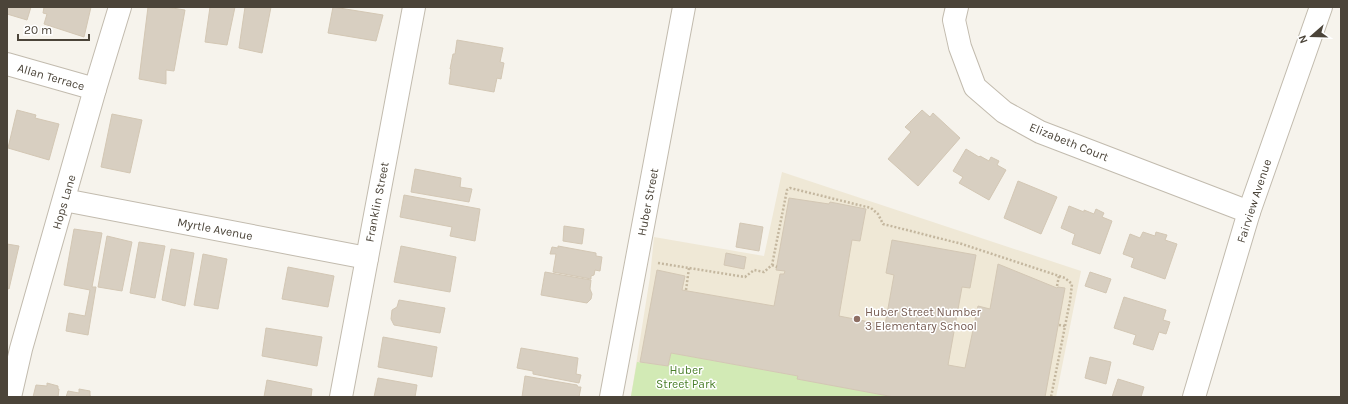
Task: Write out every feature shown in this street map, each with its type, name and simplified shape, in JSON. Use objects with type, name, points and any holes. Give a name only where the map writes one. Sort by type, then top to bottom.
[{"type":"street","name":"Hops Lane","points":[[10,397],[14,348],[64,200],[120,7]]},
{"type":"street","name":"Franklin Street","points":[[341,397],[414,7]]},
{"type":"street","name":"Huber Street","points":[[611,397],[684,7]]},
{"type":"street","name":"Elizabeth Court","points":[[957,7],[954,20],[960,47],[975,87],[1004,112],[1040,132],[1250,212]]},
{"type":"street","name":"Fairview Avenue","points":[[1194,397],[1250,212],[1322,7]]},
{"type":"street","name":"Allan Terrace","points":[[7,64],[96,89]]},
{"type":"street","name":"Myrtle Avenue","points":[[64,200],[367,258]]},
{"type":"path","points":[[656,262],[745,277],[754,270],[764,272],[772,265],[787,190],[790,188],[871,208],[878,214],[884,224],[962,244],[1065,278],[1072,284],[1051,397]]},
{"type":"path","points":[[772,265],[777,267]]},
{"type":"path","points":[[686,290],[689,268]]},
{"type":"path","points":[[1057,286],[1059,276]]},
{"type":"path","points":[[1059,325],[1065,326]]},
{"type":"shaded area","name":"Huber Street Number 3 Elementary School","points":[[782,172],[1081,271],[1056,397],[631,396],[650,277],[654,237],[764,256]]},
{"type":"green space","name":"Huber Street Park","points":[[671,353],[798,376],[798,379],[894,397],[631,396],[637,362],[668,366]]},
{"type":"building","points":[[7,7],[31,7],[27,20],[7,14]]},
{"type":"building","points":[[44,7],[91,7],[84,37],[44,24],[47,14],[43,13]]},
{"type":"building","points":[[148,7],[166,7],[185,10],[174,71],[166,70],[166,84],[139,79]]},
{"type":"building","points":[[210,7],[235,7],[227,45],[205,42]]},
{"type":"building","points":[[245,7],[271,7],[262,53],[239,48]]},
{"type":"building","points":[[333,7],[383,15],[376,41],[328,33]]},
{"type":"building","points":[[457,40],[503,48],[500,62],[504,63],[501,79],[497,78],[494,92],[449,84],[450,69],[453,54],[455,54]]},
{"type":"building","points":[[17,110],[36,115],[35,118],[59,124],[49,160],[8,148]]},
{"type":"building","points":[[922,110],[930,117],[933,113],[960,138],[918,186],[888,159],[911,132],[905,127]]},
{"type":"building","points":[[112,114],[142,120],[130,173],[101,167]]},
{"type":"building","points":[[966,149],[989,161],[991,157],[999,161],[997,165],[1006,170],[989,200],[959,183],[963,177],[953,171]]},
{"type":"building","points":[[415,169],[461,178],[460,187],[472,189],[469,202],[411,192]]},
{"type":"building","points":[[1018,181],[1057,197],[1041,234],[1004,218]]},
{"type":"building","points":[[404,195],[480,209],[475,241],[450,236],[452,227],[400,217]]},
{"type":"building","name":"Huber Street Number 3 Elementary School","points":[[789,198],[829,204],[830,202],[866,209],[860,241],[852,240],[839,316],[885,325],[894,275],[886,273],[892,240],[976,255],[970,288],[962,287],[948,365],[965,368],[978,306],[990,309],[998,264],[1057,288],[1065,288],[1045,397],[894,397],[797,379],[798,376],[671,353],[668,366],[640,362],[657,270],[685,276],[682,290],[774,306],[780,274],[784,274],[785,271],[776,270]]},
{"type":"building","points":[[1069,206],[1094,214],[1096,209],[1104,213],[1102,217],[1112,221],[1100,254],[1072,244],[1075,234],[1061,228]]},
{"type":"building","points":[[740,223],[763,227],[759,251],[736,247]]},
{"type":"building","points":[[564,226],[584,229],[582,244],[563,241]]},
{"type":"building","points":[[74,229],[102,233],[92,287],[96,287],[88,335],[66,331],[69,313],[85,316],[90,290],[64,285]]},
{"type":"building","points":[[1143,232],[1155,236],[1156,232],[1167,235],[1165,240],[1177,244],[1165,279],[1131,267],[1134,258],[1123,254],[1130,234],[1140,238]]},
{"type":"building","points":[[107,236],[132,242],[122,291],[98,287]]},
{"type":"building","points":[[139,242],[165,246],[155,298],[130,293]]},
{"type":"building","points":[[7,244],[19,246],[9,289],[7,288]]},
{"type":"building","points":[[401,246],[456,257],[450,292],[394,282]]},
{"type":"building","points":[[558,246],[596,253],[596,256],[602,257],[600,271],[595,270],[594,275],[591,276],[591,279],[553,272],[556,254],[550,254],[552,247],[558,248]]},
{"type":"building","points":[[171,249],[194,253],[185,306],[162,300]]},
{"type":"building","points":[[726,253],[746,257],[744,269],[724,265]]},
{"type":"building","points":[[203,254],[227,259],[218,309],[194,305]]},
{"type":"building","points":[[288,267],[334,276],[328,307],[282,299]]},
{"type":"building","points":[[545,272],[591,280],[591,299],[587,303],[541,295]]},
{"type":"building","points":[[1090,272],[1111,279],[1106,293],[1085,286]]},
{"type":"building","points":[[1124,297],[1166,310],[1163,320],[1170,322],[1166,334],[1159,332],[1153,350],[1133,344],[1136,335],[1114,328]]},
{"type":"building","points":[[399,300],[445,308],[440,333],[394,325],[391,319],[392,310],[397,307]]},
{"type":"building","points":[[266,328],[322,337],[317,366],[262,356]]},
{"type":"building","points":[[383,337],[437,347],[432,377],[378,367]]},
{"type":"building","points":[[521,348],[578,358],[576,374],[581,375],[579,383],[533,374],[533,371],[517,368]]},
{"type":"building","points":[[1090,357],[1111,362],[1106,384],[1085,378]]},
{"type":"building","points":[[525,376],[577,385],[578,387],[581,387],[579,397],[522,397]]},
{"type":"building","points":[[378,378],[417,385],[415,397],[374,397]]},
{"type":"building","points":[[1118,379],[1144,387],[1141,397],[1112,397]]},
{"type":"building","points":[[267,380],[312,389],[311,397],[264,397]]},
{"type":"building","points":[[47,383],[58,386],[58,397],[33,397],[36,385],[47,386]]},
{"type":"building","points":[[79,389],[90,391],[91,397],[66,397],[68,391],[79,393]]},
{"type":"place","name":"Huber Street Number 3 Elementary School","points":[[857,319]]}]
